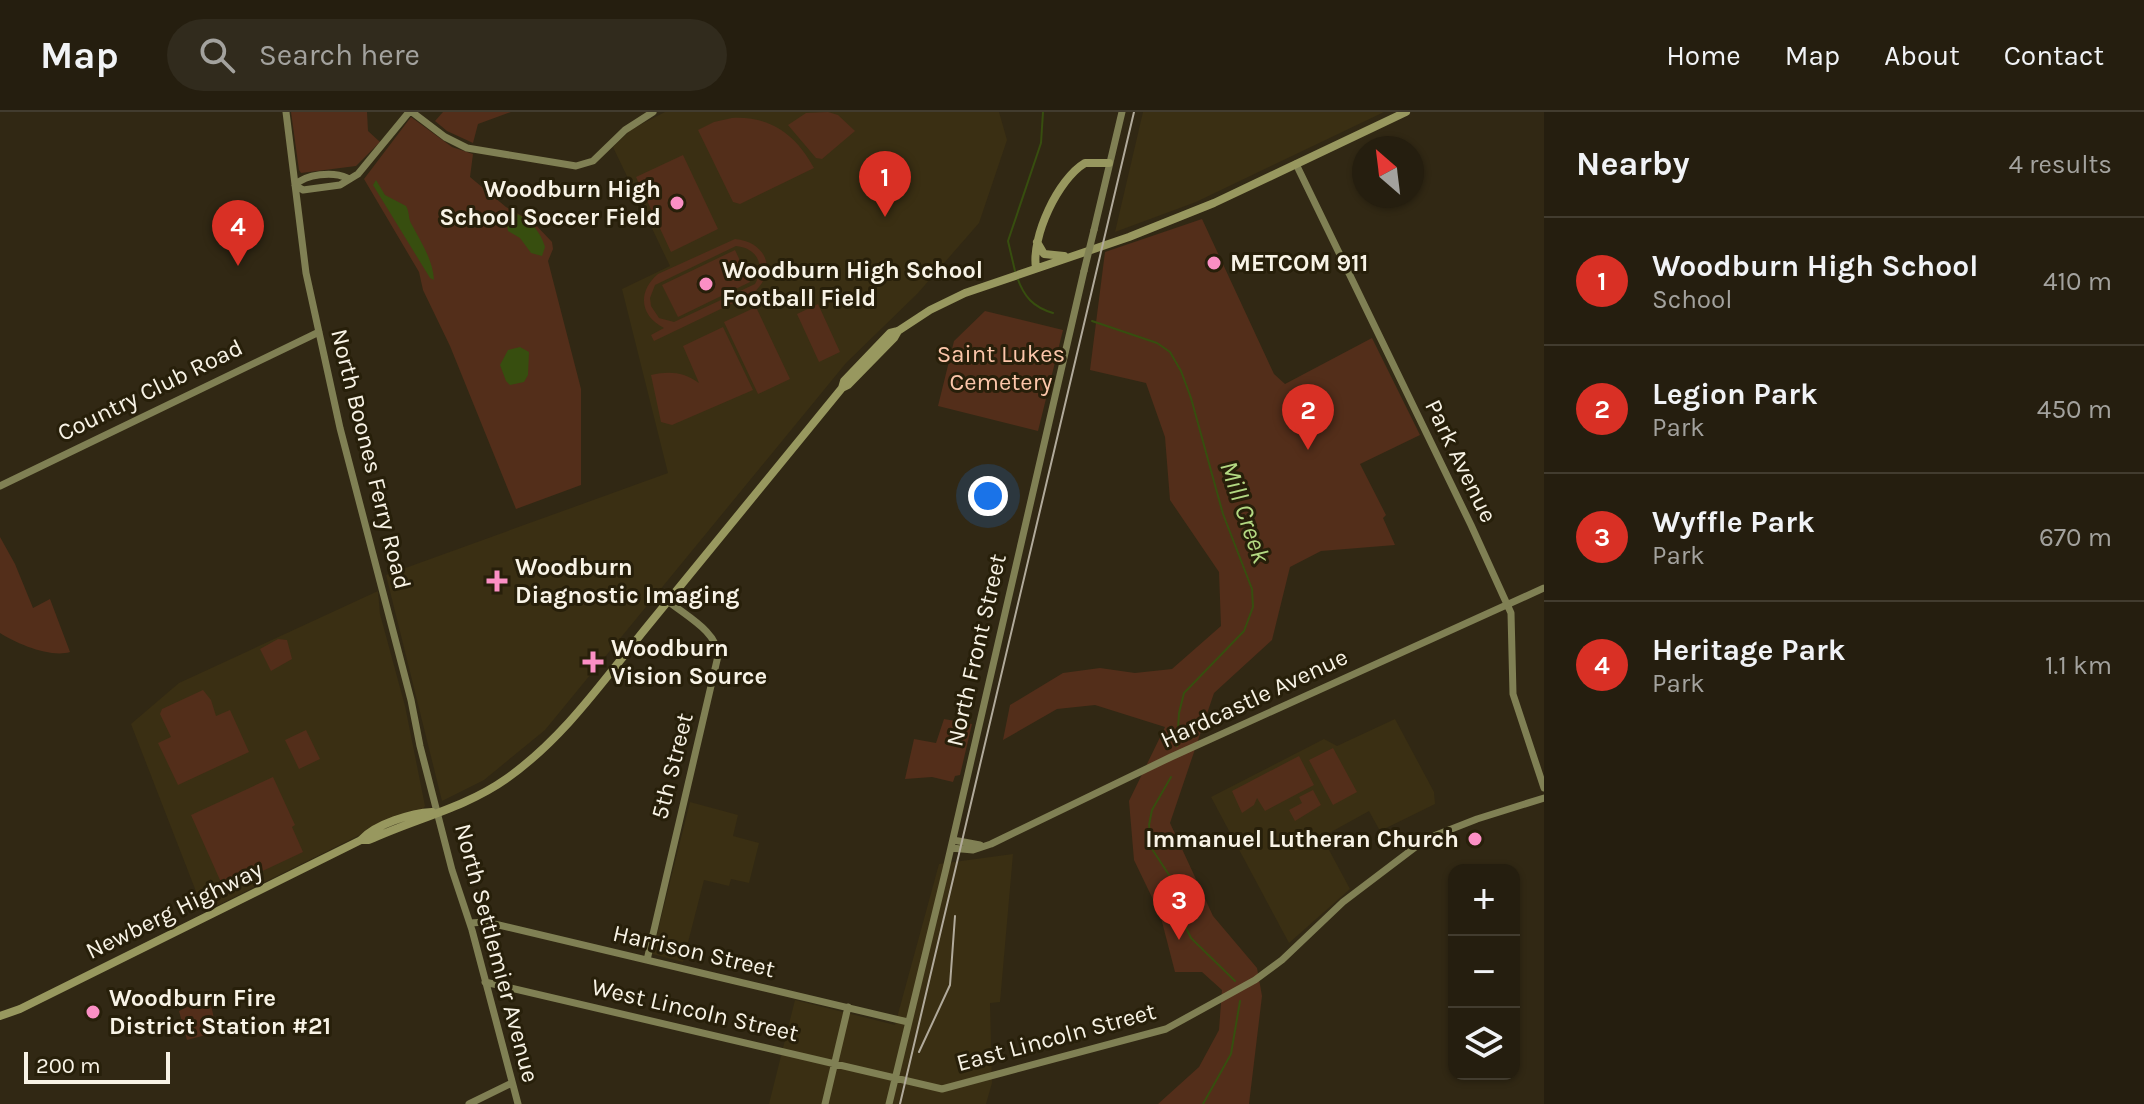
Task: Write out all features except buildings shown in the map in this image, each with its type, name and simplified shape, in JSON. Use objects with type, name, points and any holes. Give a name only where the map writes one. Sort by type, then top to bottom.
[{"type":"main road","name":"Newberg Highway","points":[[1,1015],[20,1009],[385,826],[424,813],[437,812],[486,792],[538,754],[579,710],[842,388],[912,320],[955,298],[1181,217],[1401,113]]},
{"type":"main road","points":[[1036,268],[1034,254],[1037,241],[1061,187],[1087,162],[1109,163]]},
{"type":"main road","points":[[1037,241],[1047,255],[1075,256]]},
{"type":"street","name":"North Boones Ferry Road","points":[[286,112],[306,273],[340,428],[437,812]]},
{"type":"street","points":[[295,185],[303,190],[340,185],[366,166],[411,112],[445,137],[467,148],[569,166],[593,161],[625,130],[653,112]]},
{"type":"street","name":"North Front Street","points":[[889,1104],[1122,112]]},
{"type":"street","name":"Park Avenue","points":[[1296,164],[1507,604],[1512,621],[1513,694],[1544,788]]},
{"type":"street","name":"Country Club Road","points":[[0,486],[319,332]]},
{"type":"street","name":"Hardcastle Avenue","points":[[952,844],[991,844],[1171,757],[1544,588]]},
{"type":"street","name":"5th Street","points":[[647,960],[718,656],[712,637],[668,601]]},
{"type":"street","name":"East Lincoln Street","points":[[895,1078],[927,1088],[945,1088],[1166,1029],[1272,968],[1350,896],[1426,839],[1544,798]]},
{"type":"street","name":"North Settlemier Avenue","points":[[437,812],[518,1104]]},
{"type":"street","name":"Harrison Street","points":[[470,923],[486,922],[908,1022]]},
{"type":"street","name":"West Lincoln Street","points":[[485,982],[895,1078]]},
{"type":"street","points":[[825,1104],[848,1007]]},
{"type":"street","points":[[469,1104],[512,1083]]},
{"type":"shaded area","points":[[665,112],[999,112],[1007,140],[979,223],[918,293],[846,363],[545,730],[484,780],[442,801],[386,575],[668,473],[622,289],[670,266],[613,147],[632,129]]},
{"type":"shaded area","points":[[1143,112],[1384,112],[1196,202],[1115,232]]},
{"type":"shaded area","points":[[376,180],[385,195],[406,206],[429,258],[434,280],[373,185]]},
{"type":"shaded area","points":[[514,213],[525,218],[537,231],[545,247],[542,256],[531,253],[520,238],[508,231],[506,218]]},
{"type":"shaded area","points":[[520,347],[529,352],[528,375],[524,382],[510,385],[500,365],[508,350]]},
{"type":"shaded area","points":[[378,591],[380,614],[405,706],[425,806],[204,912],[131,724],[179,683]]},
{"type":"shaded area","points":[[1395,719],[1434,792],[1435,804],[1380,831],[1369,811],[1322,837],[1350,889],[1289,943],[1211,797],[1324,739],[1337,746]]},
{"type":"shaded area","points":[[690,802],[738,815],[733,836],[759,843],[749,883],[731,879],[729,886],[704,880],[683,962],[652,954]]},
{"type":"shaded area","points":[[1013,854],[1000,1002],[990,1003],[992,1083],[986,1104],[769,1104],[795,1000],[895,1025],[939,864]]},
{"type":"green space","points":[[291,112],[367,112],[368,131],[380,142],[356,166],[301,173]]},
{"type":"green space","points":[[443,112],[511,112],[478,124],[473,143],[447,131],[435,121]]},
{"type":"green space","points":[[806,113],[838,115],[855,131],[822,159],[816,158],[788,125]]},
{"type":"green space","points":[[411,117],[452,147],[473,154],[470,177],[506,207],[533,222],[552,242],[553,249],[548,261],[581,389],[581,485],[516,509],[450,346],[423,290],[419,272],[364,179]]},
{"type":"green space","points":[[732,118],[759,120],[781,130],[799,146],[814,168],[740,204],[733,202],[698,130]]},
{"type":"green space","name":"Woodburn High School Soccer Field","points":[[683,155],[718,229],[671,252],[636,177]]},
{"type":"green space","points":[[1202,219],[1274,374],[1285,384],[1372,338],[1420,435],[1360,464],[1386,515],[1383,518],[1395,545],[1321,551],[1290,567],[1272,640],[1214,693],[1170,823],[1213,916],[1257,968],[1262,996],[1249,1104],[1158,1104],[1199,1067],[1219,1030],[1222,990],[1202,972],[1175,972],[1160,914],[1134,860],[1129,801],[1165,727],[1095,705],[1057,709],[1003,740],[1010,705],[1063,673],[1100,668],[1135,673],[1172,669],[1221,626],[1219,572],[1170,500],[1165,437],[1146,383],[1090,370],[1105,252]]},
{"type":"green space","points":[[735,239],[746,241],[762,252],[767,268],[760,286],[752,294],[654,341],[651,335],[664,328],[650,317],[644,296],[658,274]],"holes":[[[736,246],[743,247],[758,259],[760,270],[755,284],[674,322],[659,318],[650,298],[655,285]]]},
{"type":"green space","name":"Woodburn High School Football Field","points":[[735,250],[750,282],[678,317],[662,285]]},
{"type":"green space","points":[[818,304],[840,352],[819,362],[797,314]]},
{"type":"green space","points":[[756,307],[790,379],[758,394],[724,322]]},
{"type":"green space","name":"Saint Lukes Cemetery","points":[[985,311],[1063,330],[1038,431],[938,406],[954,341]]},
{"type":"green space","points":[[723,327],[753,390],[672,425],[661,422],[651,375],[676,373],[699,383],[683,346]]},
{"type":"green space","points":[[0,537],[33,608],[50,599],[70,652],[44,652],[0,633]]},
{"type":"green space","points":[[278,639],[287,640],[292,659],[271,671],[260,649]]},
{"type":"green space","points":[[203,690],[211,700],[216,716],[230,710],[249,752],[178,785],[158,743],[171,737],[160,714],[162,709]]},
{"type":"green space","points":[[944,719],[972,724],[960,775],[955,776],[953,782],[932,777],[905,779],[914,739],[936,743]]},
{"type":"green space","points":[[306,730],[320,759],[299,769],[285,740]]},
{"type":"green space","points":[[1333,748],[1357,792],[1333,805],[1309,760]]},
{"type":"green space","points":[[1299,756],[1314,785],[1265,811],[1257,798],[1254,805],[1242,813],[1232,791]]},
{"type":"green space","points":[[273,777],[295,825],[292,827],[303,852],[224,889],[191,815]]},
{"type":"green space","points":[[1313,790],[1321,805],[1295,821],[1289,810],[1302,803],[1299,797]]},
{"type":"green space","points":[[209,996],[217,1032],[187,1040],[179,1011]]},
{"type":"waterway","name":"Mill Creek","points":[[1015,271],[1008,241],[1041,143],[1043,112]]},
{"type":"waterway","name":"Mill Creek","points":[[1017,277],[1030,300],[1053,313]]},
{"type":"waterway","name":"Mill Creek","points":[[1092,321],[1157,343],[1170,352],[1191,398],[1223,514],[1252,589],[1253,607],[1244,631],[1184,693],[1177,746]]},
{"type":"waterway","name":"Mill Creek","points":[[1171,777],[1152,810],[1149,825],[1152,849],[1173,881],[1180,916],[1191,938],[1235,981]]},
{"type":"waterway","name":"Mill Creek","points":[[1203,1104],[1231,1054],[1240,1001]]},
{"type":"railway","points":[[900,1104],[1134,112]]},
{"type":"railway","points":[[919,1052],[950,985],[955,916]]},
{"type":"place","name":"Woodburn High School Soccer Field","points":[[677,203]]},
{"type":"place","name":"Woodburn High School","points":[[885,217]]},
{"type":"place","name":"METCOM 911","points":[[1214,263]]},
{"type":"place","name":"Heritage Park","points":[[238,266]]},
{"type":"place","name":"Woodburn High School Football Field","points":[[706,284]]},
{"type":"place","name":"Legion Park","points":[[1308,450]]},
{"type":"place","name":"Woodburn Diagnostic Imaging","points":[[497,581]]},
{"type":"place","name":"Woodburn Vision Source","points":[[593,662]]},
{"type":"place","name":"Immanuel Lutheran Church","points":[[1475,839]]},
{"type":"place","name":"Wyffle Park","points":[[1179,940]]},
{"type":"place","name":"Woodburn Fire District Station #21","points":[[93,1012]]}]
